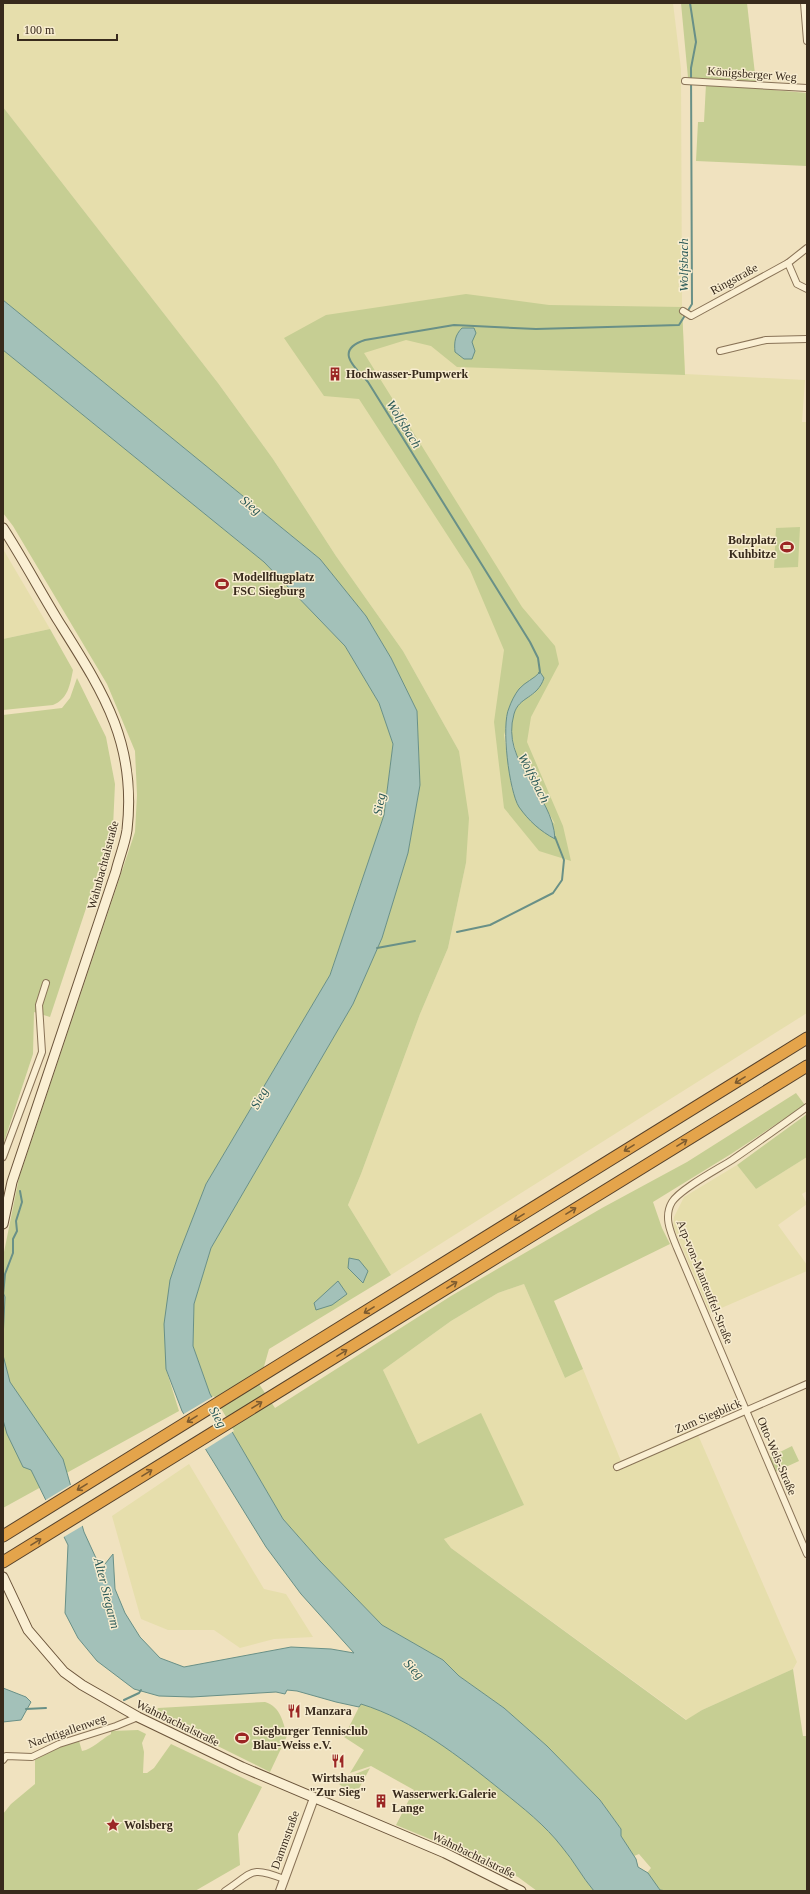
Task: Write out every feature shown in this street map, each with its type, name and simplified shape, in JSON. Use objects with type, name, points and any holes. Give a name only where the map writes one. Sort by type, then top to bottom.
[{"type":"highway","points":[[3,1536],[807,1038]]},
{"type":"highway","points":[[3,1562],[807,1066]]},
{"type":"main road","name":"Wahnbachtalstraße","points":[[3,528],[99,686],[113,717],[125,753],[129,797],[126,831],[116,871],[12,1182],[3,1224]]},
{"type":"main road","name":"Wahnbachtalstraße","points":[[3,1577],[28,1630],[64,1672],[82,1685],[138,1717],[242,1767],[446,1853],[521,1891]]},
{"type":"street","points":[[804,3],[807,41]]},
{"type":"street","name":"Königsberger Weg","points":[[685,81],[807,88]]},
{"type":"street","name":"Ringstraße","points":[[683,311],[691,316],[788,263],[807,248]]},
{"type":"street","points":[[788,263],[797,284],[807,289]]},
{"type":"street","points":[[720,351],[766,340],[807,339]]},
{"type":"street","points":[[3,1157],[42,1052],[39,1005],[46,983]]},
{"type":"street","name":"Arp-von-Manteuffel-Straße","points":[[746,1411],[677,1248],[668,1224],[669,1210],[673,1201],[680,1193],[732,1160],[807,1107]]},
{"type":"street","name":"Zum Siegblick","points":[[617,1467],[807,1384]]},
{"type":"street","name":"Otto-Wels-Straße","points":[[746,1411],[807,1554]]},
{"type":"street","name":"Nachtigallenweg","points":[[3,1760],[6,1756],[32,1757],[59,1744],[116,1726],[138,1717]]},
{"type":"street","name":"Dammstraße","points":[[280,1891],[314,1798]]},
{"type":"street","points":[[225,1891],[251,1873],[261,1871],[284,1879]]},
{"type":"shaded area","points":[[3,3],[673,3],[681,69],[682,307],[685,374],[805,380],[802,422],[807,422],[807,1013],[391,1275],[348,1205],[361,1174],[420,1014],[448,948],[466,863],[459,751],[403,651],[336,556],[273,459],[218,383],[3,107]]},
{"type":"shaded area","points":[[3,549],[50,629],[3,639]]},
{"type":"shaded area","points":[[807,1157],[807,1191],[802,1194],[807,1204],[778,1225],[807,1265],[807,1271],[710,1313],[673,1226],[674,1217],[684,1197],[737,1165],[756,1189]]},
{"type":"shaded area","points":[[524,1284],[565,1378],[583,1369],[621,1461],[695,1428],[797,1662],[793,1669],[702,1710],[687,1720],[451,1548],[444,1539],[524,1505],[418,1444],[383,1370],[451,1321],[498,1293]]},
{"type":"shaded area","points":[[189,1464],[264,1589],[286,1594],[313,1637],[274,1639],[240,1648],[214,1630],[168,1630],[141,1619],[112,1516]]},
{"type":"green space","points":[[681,3],[747,3],[756,83],[688,78]]},
{"type":"green space","points":[[706,84],[807,93],[807,166],[696,161],[698,122],[704,122]]},
{"type":"green space","points":[[3,107],[218,383],[273,459],[336,556],[403,651],[459,751],[469,818],[466,863],[448,948],[420,1014],[361,1174],[348,1205],[391,1275],[269,1349],[259,1384],[275,1408],[451,1296],[602,1208],[687,1162],[796,1093],[805,1105],[731,1154],[653,1202],[662,1228],[670,1244],[554,1301],[583,1369],[565,1378],[524,1284],[498,1293],[451,1321],[383,1370],[418,1444],[481,1413],[524,1505],[444,1539],[451,1548],[686,1720],[702,1710],[793,1669],[803,1736],[807,1736],[807,1891],[660,1890],[647,1873],[651,1868],[639,1854],[634,1856],[621,1836],[621,1829],[600,1800],[547,1746],[504,1708],[459,1676],[443,1660],[382,1625],[320,1561],[283,1519],[210,1394],[193,1346],[194,1304],[211,1248],[353,1004],[382,938],[408,853],[420,785],[417,711],[391,658],[366,616],[320,559],[3,300]]},
{"type":"green space","points":[[466,294],[549,305],[682,307],[685,375],[457,367],[431,346],[406,340],[364,353],[522,607],[555,646],[559,664],[531,717],[527,742],[563,826],[571,861],[539,851],[504,808],[494,722],[504,650],[470,570],[359,399],[324,396],[284,338],[326,315]],"holes":[[[535,678],[535,693],[517,704],[513,715],[511,732],[519,764],[528,776],[555,824],[512,790],[504,735],[519,689]]]},
{"type":"green space","points":[[3,350],[264,562],[345,646],[379,703],[393,744],[384,815],[330,975],[206,1184],[178,1256],[166,1369],[179,1411],[3,1508],[3,1257],[19,1178],[135,832],[137,795],[135,751],[107,684],[13,526],[3,513]]},
{"type":"green space","name":"Bolzplatz Kuhbitze","points":[[800,527],[798,567],[774,568],[776,528]]},
{"type":"green space","points":[[50,629],[73,670],[68,691],[62,699],[53,705],[3,710],[3,639]]},
{"type":"green space","points":[[77,678],[106,737],[115,784],[113,827],[50,1017],[34,1012],[33,1054],[3,1145],[3,715],[62,708],[70,698]]},
{"type":"green space","points":[[807,1114],[807,1157],[756,1189],[737,1165]]},
{"type":"green space","points":[[792,1446],[799,1461],[775,1472],[768,1458]]},
{"type":"green space","name":"Siegburger Tennisclub Blau-Weiss e.V.","points":[[265,1702],[275,1707],[278,1711],[287,1736],[270,1772],[155,1715],[158,1708]]},
{"type":"green space","points":[[361,1703],[380,1710],[417,1729],[470,1765],[534,1817],[548,1831],[566,1852],[594,1891],[537,1891],[518,1877],[495,1866],[396,1825],[414,1790],[371,1766],[350,1773],[364,1750],[344,1737]]},
{"type":"green space","points":[[138,1730],[146,1734],[142,1743],[144,1752],[143,1773],[147,1773],[154,1768],[171,1744],[262,1787],[238,1834],[240,1865],[195,1891],[3,1891],[3,1814],[11,1804],[35,1784],[35,1760],[60,1747],[79,1741],[82,1751],[86,1750],[111,1734],[111,1731]]},
{"type":"green space","points":[[370,1768],[355,1796],[339,1784],[348,1777]]},
{"type":"water","points":[[3,300],[320,559],[366,616],[391,658],[417,711],[420,785],[408,853],[382,938],[353,1004],[211,1248],[194,1304],[193,1346],[210,1394],[283,1519],[320,1561],[382,1625],[443,1660],[459,1676],[504,1708],[547,1746],[600,1800],[621,1829],[621,1836],[636,1859],[638,1867],[648,1873],[660,1890],[667,1891],[594,1891],[562,1847],[534,1817],[453,1753],[417,1730],[380,1711],[361,1704],[359,1707],[297,1691],[287,1690],[285,1694],[276,1692],[192,1697],[159,1696],[134,1689],[97,1661],[78,1638],[65,1613],[68,1545],[31,1470],[23,1467],[7,1434],[3,1420],[3,1355],[10,1382],[63,1459],[84,1532],[101,1569],[113,1554],[115,1589],[125,1613],[140,1637],[160,1658],[184,1667],[291,1647],[331,1649],[354,1653],[301,1594],[266,1547],[182,1411],[166,1369],[164,1324],[170,1280],[206,1184],[330,975],[384,815],[393,744],[379,703],[345,646],[264,562],[3,350]]},
{"type":"water","points":[[462,328],[474,328],[476,333],[472,342],[475,351],[472,359],[464,359],[455,352],[456,339]]},
{"type":"water","points":[[540,672],[544,678],[541,685],[533,694],[516,708],[512,732],[514,748],[520,763],[546,807],[552,822],[555,839],[544,833],[535,825],[519,807],[512,787],[507,758],[506,728],[510,706],[519,689]]},
{"type":"water","points":[[349,1258],[359,1260],[368,1271],[363,1283],[348,1268]]},
{"type":"water","points":[[338,1281],[347,1294],[332,1305],[316,1310],[314,1303]]},
{"type":"water","points":[[3,1292],[5,1297],[3,1340]]},
{"type":"water","points":[[3,1688],[26,1697],[31,1702],[21,1720],[3,1722]]},
{"type":"pier","points":[[214,1396],[234,1431],[204,1450],[182,1415]]},
{"type":"pier","points":[[72,1484],[84,1525],[62,1538],[44,1501]]},
{"type":"waterway","name":"Wolfsbach","points":[[539,673],[538,658],[530,642],[368,382],[353,365],[349,354],[350,349],[356,344],[365,340],[454,325],[536,329],[679,325],[692,304],[691,68],[696,42],[690,3]]},
{"type":"waterway","name":"Wolfsbach","points":[[457,932],[490,925],[553,893],[562,880],[564,860],[555,837]]},
{"type":"waterway","name":"Wolfsbach","points":[[377,948],[415,941]]},
{"type":"waterway","points":[[3,1296],[5,1274],[13,1253],[13,1239],[17,1231],[16,1221],[22,1202],[20,1191]]},
{"type":"waterway","points":[[124,1700],[139,1693],[141,1690]]},
{"type":"waterway","points":[[26,1709],[46,1708]]},
{"type":"place","name":"Hochwasser-Pumpwerk","points":[[335,374]]},
{"type":"place","name":"Bolzplatz Kuhbitze","points":[[787,547]]},
{"type":"place","name":"Modellflugplatz FSC Siegburg","points":[[222,584]]},
{"type":"place","name":"Manzara","points":[[294,1711]]},
{"type":"place","name":"Siegburger Tennisclub Blau-Weiss e.V.","points":[[242,1738]]},
{"type":"place","name":"Wirtshaus \"Zur Sieg\"","points":[[338,1761]]},
{"type":"place","name":"Wasserwerk.Galerie Lange","points":[[381,1801]]},
{"type":"place","name":"Wolsberg","points":[[113,1825]]},
{"type":"water label","name":"Sieg","points":[[251,505]]},
{"type":"water label","name":"Sieg","points":[[379,804]]},
{"type":"water label","name":"Sieg","points":[[259,1098]]},
{"type":"water label","name":"Sieg","points":[[218,1417]]},
{"type":"water label","name":"Alter Siegarm","points":[[107,1593]]},
{"type":"water label","name":"Sieg","points":[[414,1669]]}]
